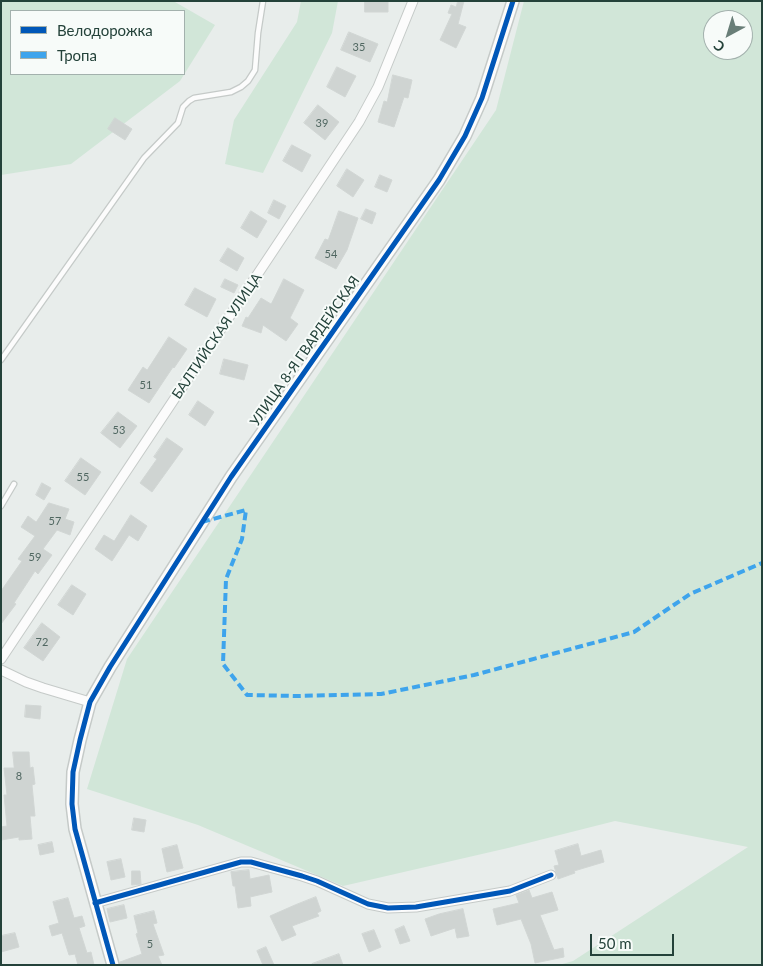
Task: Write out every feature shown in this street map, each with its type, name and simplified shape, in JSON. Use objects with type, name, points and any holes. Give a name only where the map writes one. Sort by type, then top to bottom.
[{"type":"street","name":"БАЛТИЙСКАЯ УЛИЦА","points":[[1,659],[359,122],[378,87],[413,1]]},
{"type":"street","name":"УЛИЦА 8-Я ГВАРДЕЙСКАЯ","points":[[113,965],[75,829],[72,804],[72,772],[90,702],[110,667],[231,476],[439,180],[465,136],[482,98],[513,1]]},
{"type":"street","points":[[1,670],[26,682],[90,702]]},
{"type":"street","points":[[95,903],[241,862],[251,862],[302,876],[368,904],[388,908],[416,907],[510,891],[551,875]]},
{"type":"lane","points":[[1,360],[144,158],[178,123],[183,107],[194,98],[231,92],[248,81],[255,70],[263,1]]},
{"type":"lane","points":[[1,506],[14,484]]},
{"type":"green space","points":[[1,1],[175,1],[215,25],[185,73],[185,10],[10,10],[10,75],[184,75],[180,81],[71,164],[1,175]]},
{"type":"green space","points":[[301,1],[338,1],[332,33],[263,173],[225,164],[234,120],[297,22]]},
{"type":"green space","points":[[524,1],[762,1],[762,965],[559,965],[573,961],[748,847],[615,821],[343,886],[198,825],[87,789],[127,659],[496,110]]},
{"type":"building","points":[[365,1],[388,1],[388,12],[365,12]]},
{"type":"building","points":[[458,1],[464,1],[458,24],[466,27],[456,48],[440,40],[452,14],[448,13],[451,5],[456,7]]},
{"type":"building","points":[[349,32],[378,44],[370,62],[341,50]]},
{"type":"building","points":[[337,67],[356,76],[345,97],[327,87]]},
{"type":"building","points":[[393,75],[412,80],[408,98],[404,97],[394,127],[378,122],[384,101],[387,102]]},
{"type":"building","points":[[318,105],[339,122],[325,140],[304,123]]},
{"type":"building","points":[[115,118],[132,129],[125,140],[108,129]]},
{"type":"building","points":[[292,145],[311,155],[302,172],[283,161]]},
{"type":"building","points":[[347,169],[364,180],[353,197],[337,186]]},
{"type":"building","points":[[380,175],[392,180],[387,192],[375,187]]},
{"type":"building","points":[[274,200],[286,206],[279,219],[268,213]]},
{"type":"building","points":[[366,209],[376,213],[372,224],[361,219]]},
{"type":"building","points":[[251,211],[267,221],[257,238],[241,228]]},
{"type":"building","points":[[339,211],[358,218],[347,250],[336,269],[315,258],[325,239],[328,240]]},
{"type":"building","points":[[228,248],[244,258],[237,271],[220,261]]},
{"type":"building","points":[[225,279],[238,285],[234,293],[221,287]]},
{"type":"building","points":[[284,279],[304,290],[290,318],[298,324],[286,341],[263,325],[261,333],[242,326],[246,317],[248,318],[261,298],[271,304]]},
{"type":"building","points":[[195,288],[216,299],[207,317],[185,305]]},
{"type":"building","points":[[169,337],[187,349],[149,403],[128,390],[143,367],[147,370]]},
{"type":"building","points":[[224,359],[248,365],[244,380],[220,374]]},
{"type":"building","points":[[198,401],[214,412],[205,426],[189,415]]},
{"type":"building","points":[[118,412],[137,426],[120,448],[101,433]]},
{"type":"building","points":[[167,438],[183,449],[152,492],[140,483],[157,459],[154,457]]},
{"type":"building","points":[[81,458],[101,472],[85,495],[65,481]]},
{"type":"building","points":[[42,483],[51,488],[44,500],[36,495]]},
{"type":"building","points":[[49,503],[69,509],[65,519],[74,522],[70,535],[57,530],[43,549],[52,555],[38,574],[35,571],[14,603],[16,604],[1,624],[1,591],[22,561],[18,559],[35,536],[21,527],[28,516],[36,522]]},
{"type":"building","points":[[131,515],[147,526],[138,541],[129,535],[112,561],[95,549],[104,535],[114,541]]},
{"type":"building","points":[[72,585],[86,594],[73,615],[58,605]]},
{"type":"building","points":[[42,623],[60,637],[43,661],[24,648]]},
{"type":"building","points":[[26,705],[41,706],[40,719],[25,717]]},
{"type":"building","points":[[13,752],[29,752],[30,768],[33,767],[35,784],[32,785],[35,816],[30,816],[32,839],[19,840],[19,837],[1,840],[1,827],[7,826],[4,795],[7,795],[4,768],[14,768]]},
{"type":"building","points":[[134,818],[146,820],[144,832],[132,830]]},
{"type":"building","points":[[52,842],[54,852],[40,855],[38,845]]},
{"type":"building","points":[[578,844],[581,856],[601,850],[604,862],[574,871],[575,873],[558,879],[554,866],[559,865],[555,851]]},
{"type":"building","points":[[177,845],[183,868],[167,872],[162,849]]},
{"type":"building","points":[[121,859],[125,877],[111,880],[107,862]]},
{"type":"building","points":[[249,870],[250,879],[269,875],[272,892],[250,897],[251,906],[238,908],[231,872]]},
{"type":"building","points":[[132,871],[140,871],[141,884],[132,885]]},
{"type":"building","points":[[529,890],[532,898],[552,892],[558,910],[540,915],[554,950],[563,948],[564,957],[535,963],[531,944],[521,919],[497,925],[493,909],[519,903],[516,895]]},
{"type":"building","points":[[316,897],[321,911],[317,913],[319,916],[292,926],[296,935],[282,941],[270,916]]},
{"type":"building","points":[[68,898],[74,918],[82,916],[85,926],[79,928],[87,953],[91,952],[94,965],[78,965],[75,954],[69,955],[62,933],[52,936],[49,926],[59,923],[53,902]]},
{"type":"building","points":[[124,905],[127,918],[110,922],[107,909]]},
{"type":"building","points":[[463,909],[469,936],[457,938],[455,928],[431,936],[425,919]]},
{"type":"building","points":[[154,911],[157,923],[153,924],[164,955],[158,956],[162,965],[120,965],[120,962],[142,954],[136,934],[138,933],[134,916]]},
{"type":"building","points":[[404,926],[410,941],[400,944],[395,930]]},
{"type":"building","points":[[374,930],[381,947],[369,952],[362,934]]},
{"type":"building","points":[[15,933],[19,947],[1,952],[1,936]]},
{"type":"building","points":[[266,947],[274,965],[263,965],[257,951]]},
{"type":"building","points":[[339,954],[343,965],[312,965],[312,964]]},
{"type":"marked path","points":[[202,522],[246,510],[242,539],[226,579],[223,664],[247,695],[381,694],[474,675],[634,632],[690,594],[762,563]]},
{"type":"cycle path","points":[[113,965],[75,829],[72,804],[73,772],[90,702],[110,667],[231,477],[439,180],[465,136],[482,98],[513,1]]},
{"type":"cycle path","points":[[95,903],[241,862],[251,862],[302,876],[368,904],[388,908],[416,907],[510,891],[551,875]]}]
